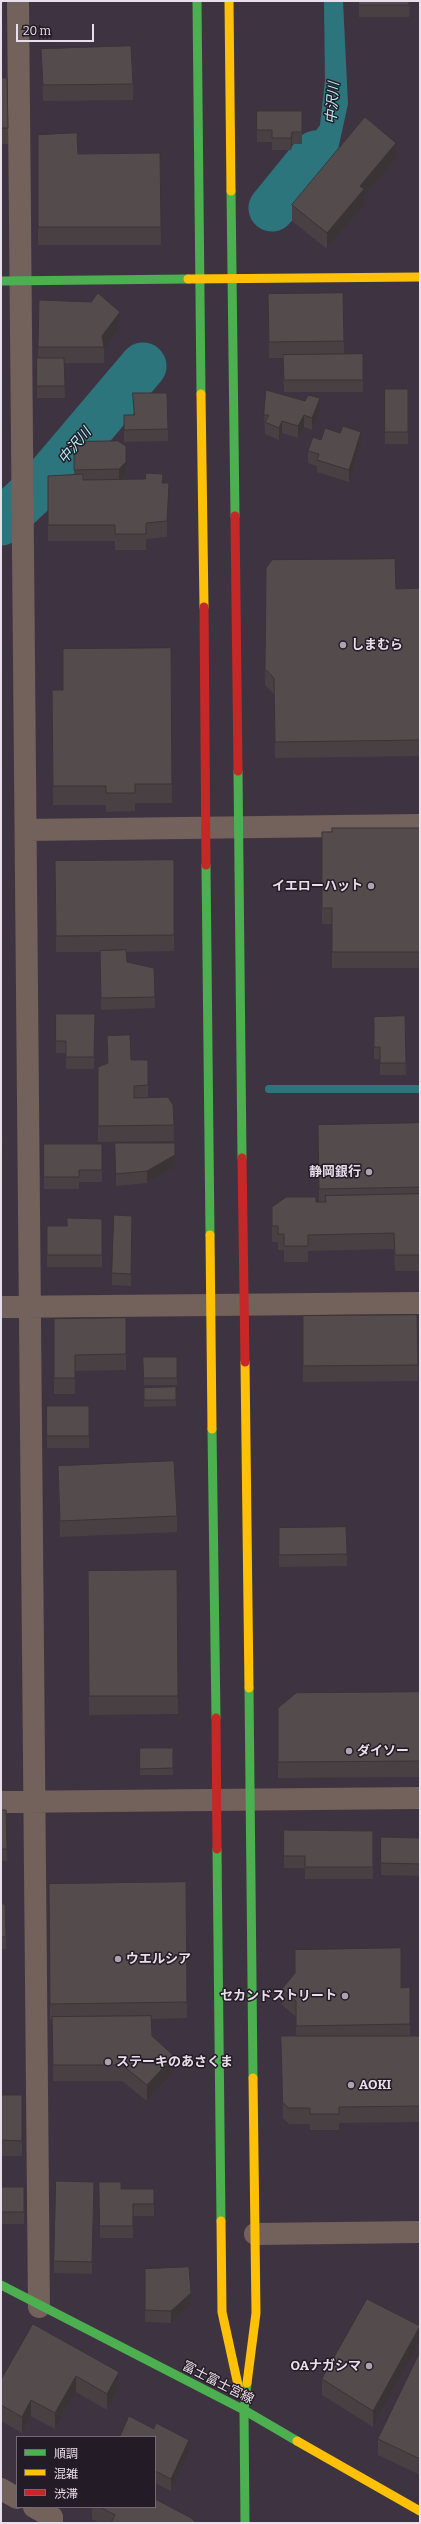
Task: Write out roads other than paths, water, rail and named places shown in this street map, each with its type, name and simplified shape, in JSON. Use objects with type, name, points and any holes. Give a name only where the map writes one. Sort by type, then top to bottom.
[{"type":"street","points":[[18,1],[11,281],[26,830],[40,2307]]},
{"type":"street","points":[[197,1],[222,2312],[244,2410]]},
{"type":"street","points":[[229,1],[256,2313],[244,2410],[244,2523]]},
{"type":"street","points":[[11,281],[420,277]]},
{"type":"street","points":[[26,830],[207,826],[420,825]]},
{"type":"street","points":[[1,1306],[30,1307],[420,1303]]},
{"type":"street","points":[[1,1802],[420,1798]]},
{"type":"street","points":[[255,2234],[420,2232]]},
{"type":"street","name":"富士富士宮線","points":[[1,2285],[40,2307],[244,2410],[420,2511]]},
{"type":"street","points":[[1,2489],[16,2497]]},
{"type":"street","points":[[36,2508],[52,2517],[52,2523]]},
{"type":"water","points":[[324,1],[343,1],[348,104],[337,154],[286,218],[269,195],[320,125],[325,81]]},
{"type":"waterway","name":"中沢川","points":[[272,208],[316,154]]},
{"type":"waterway","name":"中沢川","points":[[1,522],[49,477],[143,366]]},
{"type":"waterway","points":[[269,1089],[420,1089]]},
{"type":"place","name":"しまむら","points":[[343,645]]},
{"type":"place","name":"イエローハット","points":[[371,886]]},
{"type":"place","name":"静岡銀行","points":[[369,1172]]},
{"type":"place","name":"ダイソー","points":[[349,1751]]},
{"type":"place","name":"ウエルシア","points":[[118,1959]]},
{"type":"place","name":"セカンドストリート","points":[[345,1996]]},
{"type":"place","name":"ステーキのあさくま","points":[[108,2062]]},
{"type":"place","name":"AOKI","points":[[351,2085]]},
{"type":"place","name":"OAナガシマ","points":[[369,2366]]}]
